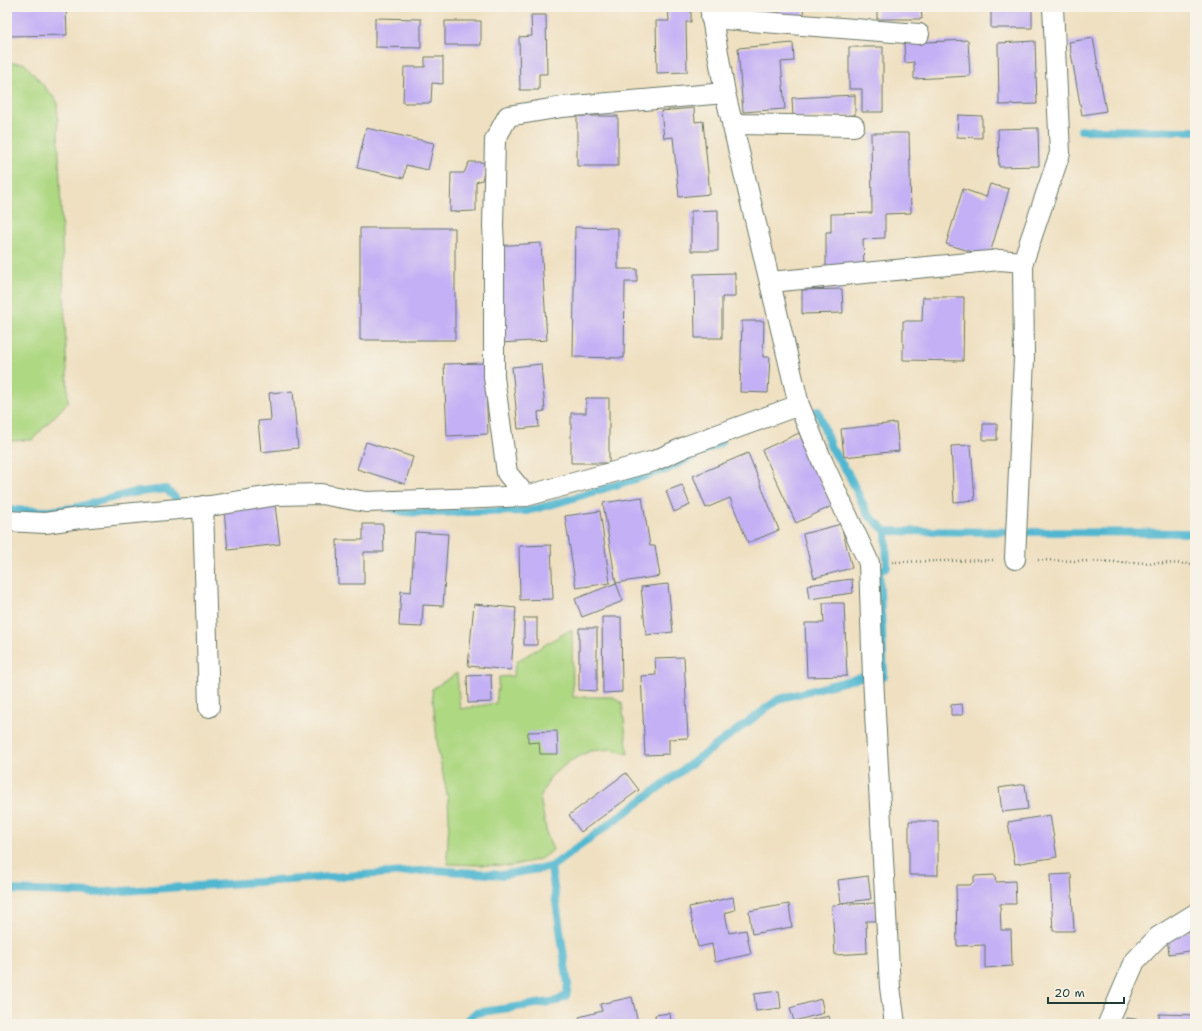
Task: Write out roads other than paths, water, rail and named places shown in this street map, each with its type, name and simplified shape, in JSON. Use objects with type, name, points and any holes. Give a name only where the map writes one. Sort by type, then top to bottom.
[{"type":"street","points":[[1014,559],[1024,358],[1022,262],[1060,153],[1053,7]]},
{"type":"street","points":[[895,1024],[890,987],[873,685],[869,563],[823,463],[800,405],[724,93],[711,13],[919,34]]},
{"type":"street","points":[[526,496],[506,473],[494,377],[493,226],[495,140],[508,116],[562,107],[724,93]]},
{"type":"street","points":[[732,124],[854,126]]},
{"type":"street","points":[[770,282],[1000,260],[1022,262]]},
{"type":"street","points":[[7,521],[45,523],[80,518],[203,506],[278,495],[321,494],[366,502],[526,496],[654,460],[800,405]]},
{"type":"street","points":[[203,506],[209,707]]},
{"type":"street","points":[[1108,1024],[1134,961],[1158,937],[1195,914]]},
{"type":"waterway","points":[[1081,130],[1195,131]]},
{"type":"waterway","points":[[802,415],[818,411],[831,448],[848,473],[868,515],[886,531]]},
{"type":"waterway","points":[[390,508],[404,512],[422,513],[527,511],[668,469],[722,442]]},
{"type":"waterway","points":[[7,510],[49,511],[74,508],[131,493],[166,489],[185,507]]},
{"type":"waterway","points":[[7,890],[94,893],[434,870],[502,875],[551,867],[779,699],[862,677],[884,676],[879,571],[887,567],[886,531],[1195,533]]},
{"type":"waterway","points":[[468,1024],[468,1020],[475,1013],[557,1001],[566,996],[568,985],[551,867]]}]
